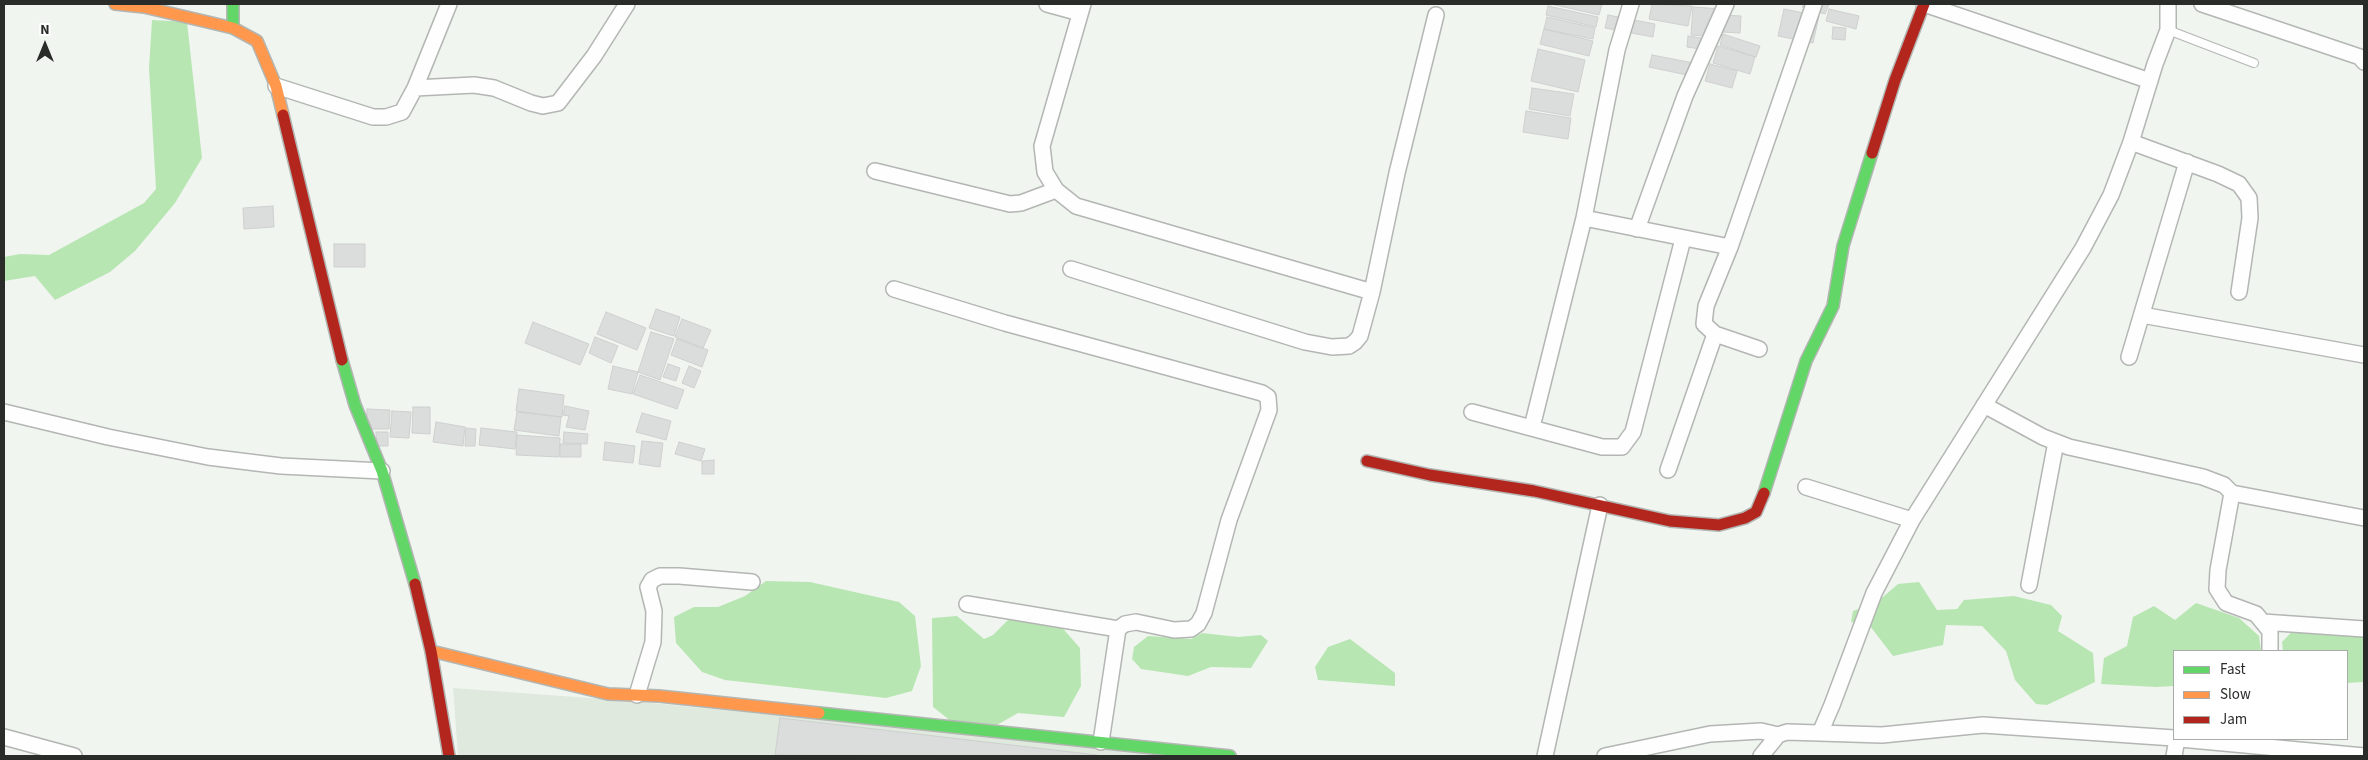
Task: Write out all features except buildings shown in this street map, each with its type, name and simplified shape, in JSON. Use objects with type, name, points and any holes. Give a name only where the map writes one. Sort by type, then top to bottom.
[{"type":"street","points":[[115,4],[144,7],[233,28],[257,41],[276,86],[334,330],[355,404],[382,471],[406,549],[431,651],[448,756]]},
{"type":"street","points":[[233,4],[233,28]]},
{"type":"street","points":[[276,86],[373,117],[386,117],[402,112],[415,88],[449,4]]},
{"type":"street","points":[[415,88],[481,86],[494,88],[543,106],[558,103],[594,56],[628,4]]},
{"type":"street","points":[[1047,4],[1081,9],[1042,146],[1045,172],[1056,190],[1076,206],[1372,292]]},
{"type":"street","points":[[1532,427],[1584,218],[1616,50],[1631,4]]},
{"type":"street","points":[[1638,229],[1685,96],[1726,4]]},
{"type":"street","points":[[1759,349],[1715,334],[1704,324],[1706,306],[1730,247],[1814,4]]},
{"type":"street","points":[[1367,461],[1430,475],[1505,485],[1670,521],[1719,526],[1745,518],[1756,512],[1770,481],[1806,361],[1833,306],[1843,246],[1895,80],[1924,4],[2150,81]]},
{"type":"street","points":[[1820,733],[1874,593],[1912,520],[2083,248],[2111,195],[2131,142],[2168,30],[2168,4]]},
{"type":"street","points":[[2202,4],[2360,57],[2364,62]]},
{"type":"street","points":[[1071,269],[1305,342],[1332,347],[1349,346],[1355,342],[1360,336],[1372,292],[1397,173],[1436,15]]},
{"type":"street","points":[[2131,142],[2187,162],[2239,184],[2249,198],[2250,218],[2239,292]]},
{"type":"street","points":[[2129,357],[2187,162]]},
{"type":"street","points":[[875,171],[1010,204],[1021,203],[1056,190]]},
{"type":"street","points":[[1584,218],[1730,247]]},
{"type":"street","points":[[1472,412],[1602,447],[1622,447],[1633,432],[1683,239]]},
{"type":"street","points":[[894,289],[1005,323],[1262,393],[1268,397],[1269,410],[1229,520],[1204,613],[1198,624],[1191,629],[1174,630],[1136,622],[1125,624],[1118,629],[967,604]]},
{"type":"street","points":[[2142,315],[2364,355]]},
{"type":"street","points":[[1668,470],[1715,334]]},
{"type":"street","points":[[1984,405],[2069,447],[2204,478],[2224,485],[2232,493],[2364,518]]},
{"type":"street","points":[[4,412],[108,437],[208,457],[281,466],[382,471]]},
{"type":"street","points":[[2029,585],[2056,442]]},
{"type":"street","points":[[1806,487],[1912,520]]},
{"type":"street","points":[[2232,493],[2218,570],[2217,589],[2226,603],[2256,614],[2270,631],[2270,650]]},
{"type":"street","points":[[1545,756],[1600,505]]},
{"type":"street","points":[[637,695],[653,642],[654,612],[648,587],[652,580],[660,576],[679,576],[752,582]]},
{"type":"street","points":[[2262,622],[2364,629]]},
{"type":"street","points":[[1101,742],[1118,629]]},
{"type":"street","points":[[431,651],[608,694],[637,695],[1230,756]]},
{"type":"street","points":[[1605,756],[1710,734],[1761,731],[1778,734],[1788,732],[1882,736],[1983,725],[2173,739]]},
{"type":"street","points":[[1761,756],[1778,734]]},
{"type":"street","points":[[4,737],[74,756]]},
{"type":"street","points":[[2174,756],[2177,740]]},
{"type":"street","points":[[2199,740],[2266,743],[2355,755]]},
{"type":"lane","points":[[2168,30],[2254,63]]},
{"type":"shaded area","points":[[152,20],[187,22],[202,158],[175,203],[135,251],[110,272],[55,300],[35,276],[4,281],[4,257],[20,254],[49,255],[144,203],[156,189],[149,68]]},
{"type":"shaded area","points":[[766,581],[810,582],[899,602],[915,616],[921,666],[912,691],[886,698],[725,680],[702,672],[676,643],[674,617],[694,607],[718,607],[745,596]]},
{"type":"shaded area","points":[[1919,582],[1937,610],[1957,609],[1964,600],[2014,596],[2051,605],[2062,616],[2058,631],[2093,653],[2095,682],[2047,705],[2036,704],[2015,680],[2006,651],[1982,626],[1946,625],[1943,645],[1893,656],[1870,626],[1851,622],[1853,611],[1877,602],[1898,584]]},
{"type":"shaded area","points":[[2196,603],[2239,618],[2259,636],[2261,650],[2173,650],[2173,686],[2101,684],[2104,658],[2127,646],[2133,617],[2154,606],[2175,620]]},
{"type":"shaded area","points":[[957,616],[984,639],[993,635],[1011,617],[1058,623],[1080,648],[1081,686],[1064,717],[1018,713],[997,725],[952,722],[933,707],[932,618]]},
{"type":"shaded area","points":[[2305,618],[2364,638],[2364,682],[2348,683],[2348,650],[2283,650],[2282,642]]},
{"type":"shaded area","points":[[1202,633],[1238,637],[1261,635],[1268,641],[1251,668],[1211,667],[1188,676],[1141,669],[1132,659],[1134,647],[1148,636],[1191,639]]},
{"type":"shaded area","points":[[1350,639],[1395,673],[1395,686],[1318,680],[1315,667],[1328,647]]},
{"type":"shaded area","points":[[453,688],[630,701],[1196,756],[458,756]]},
{"type":"traffic: fast","points":[[233,4],[233,28]]},
{"type":"traffic: fast","points":[[1764,493],[1806,361],[1833,306],[1843,246],[1872,153]]},
{"type":"traffic: fast","points":[[342,360],[355,405],[382,471],[415,584]]},
{"type":"traffic: fast","points":[[819,713],[1230,756]]},
{"type":"traffic: slow","points":[[115,4],[144,7],[233,28],[257,41],[276,86],[283,115]]},
{"type":"traffic: slow","points":[[431,651],[608,694],[659,696],[819,713]]},
{"type":"traffic: jam","points":[[1872,153],[1895,80],[1924,4]]},
{"type":"traffic: jam","points":[[283,115],[342,360]]},
{"type":"traffic: jam","points":[[1367,461],[1430,475],[1534,491],[1670,521],[1719,525],[1745,518],[1756,512],[1764,493]]},
{"type":"traffic: jam","points":[[415,584],[431,651],[449,756]]}]
